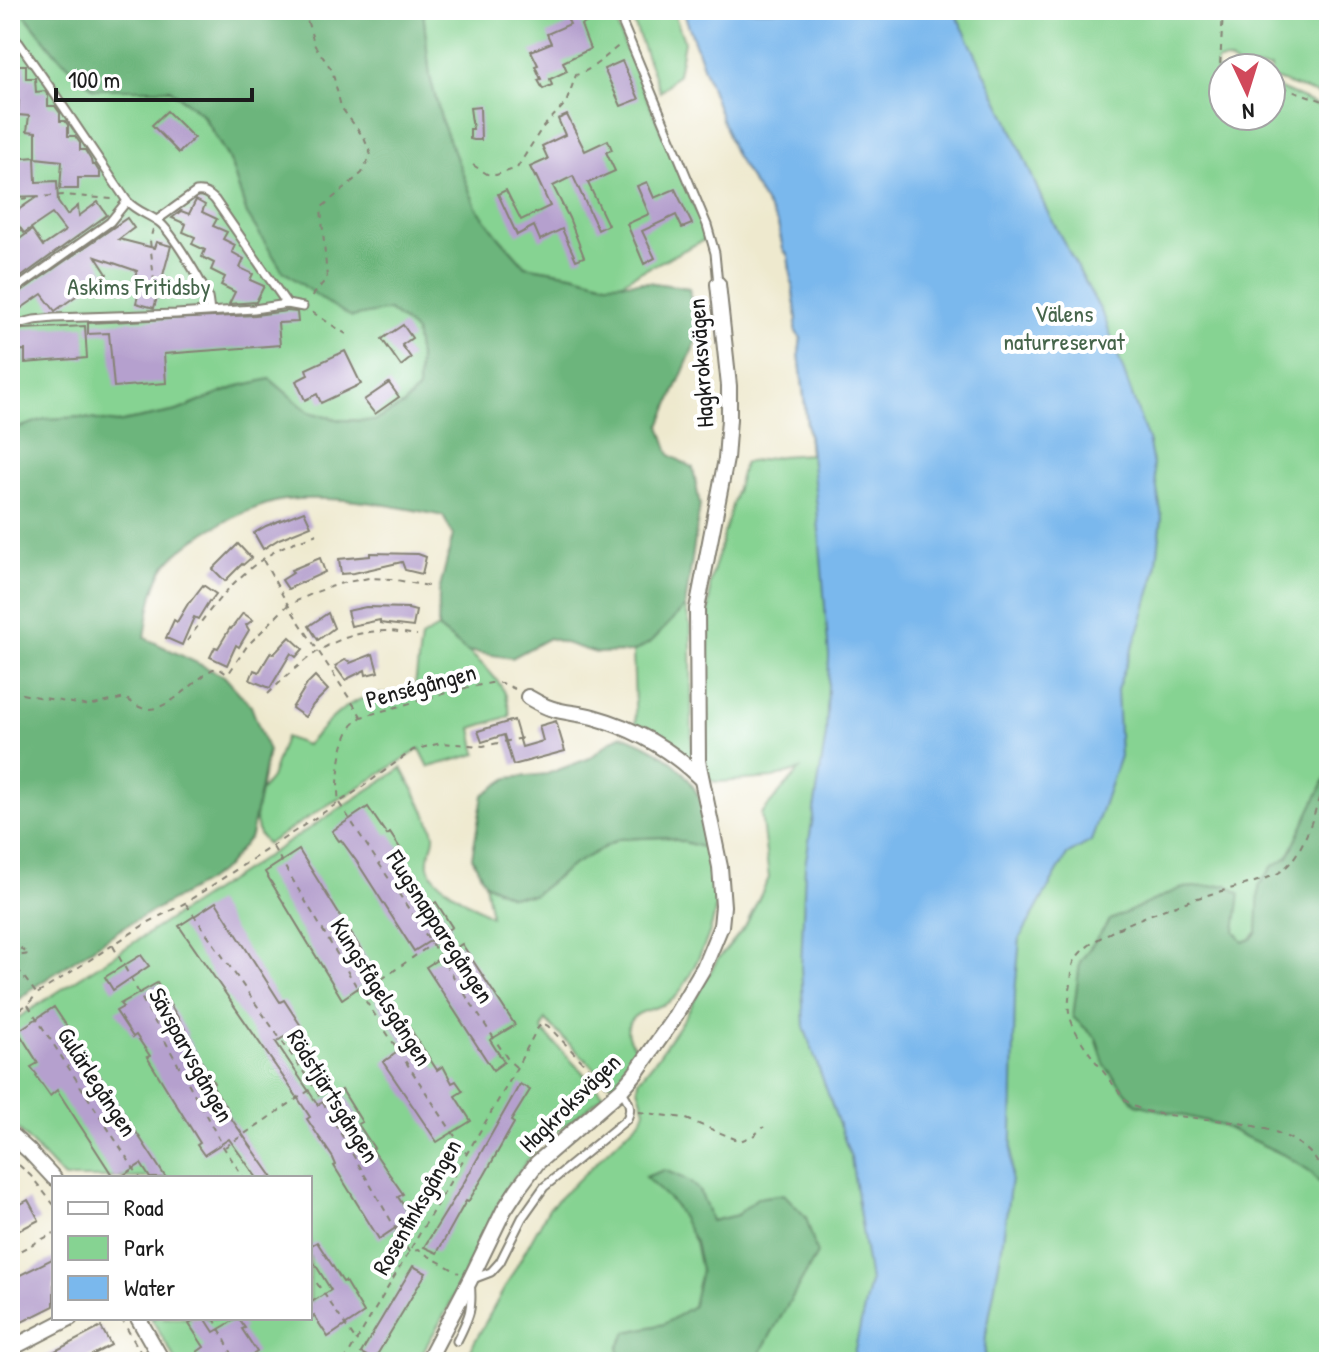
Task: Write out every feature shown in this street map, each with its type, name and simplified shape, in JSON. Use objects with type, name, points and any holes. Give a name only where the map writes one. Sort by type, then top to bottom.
[{"type":"street","name":"Hagkroksvägen","points":[[430,1361],[504,1210],[527,1175],[618,1092],[649,1055],[704,967],[721,926],[720,867],[698,761],[697,609],[726,459],[729,419],[729,386],[718,284]]},
{"type":"street","points":[[528,697],[551,709],[594,717],[642,737],[665,748],[700,778]]},
{"type":"street","points":[[10,1134],[52,1176]]},
{"type":"street","points":[[10,1349],[66,1320]]},
{"type":"street","points":[[139,1320],[163,1362]]},
{"type":"lane","name":"Hagkroksvägen","points":[[617,10],[707,225],[713,243],[718,284]]},
{"type":"lane","points":[[10,34],[127,201],[166,228],[200,282],[210,311]]},
{"type":"lane","points":[[157,220],[196,192],[209,193],[287,304]]},
{"type":"lane","points":[[10,293],[110,222],[127,201]]},
{"type":"lane","points":[[10,326],[54,318],[157,315],[287,304],[303,307]]},
{"type":"lane","points":[[457,1341],[472,1308],[470,1280],[491,1272],[500,1262],[522,1218],[544,1187],[627,1119],[630,1106],[618,1092]]},
{"type":"path","points":[[304,10],[315,46],[332,70],[341,107],[364,138],[371,155],[362,173],[321,208],[327,278],[303,307],[346,334]]},
{"type":"path","points":[[1221,52],[1223,10]]},
{"type":"path","points":[[1240,10],[1269,10]]},
{"type":"path","points":[[473,165],[487,174],[496,175],[517,168],[542,128],[566,103],[576,75],[600,62],[629,37]]},
{"type":"path","points":[[1287,89],[1329,103]]},
{"type":"path","points":[[10,200],[63,195],[127,201]]},
{"type":"path","points":[[157,220],[150,240],[157,315]]},
{"type":"path","points":[[187,641],[238,578],[287,545],[317,534]]},
{"type":"path","points":[[263,560],[288,605],[361,717]]},
{"type":"path","points":[[10,692],[89,706],[125,698],[143,709],[155,708],[175,699],[213,669],[229,673],[247,646],[288,605],[316,592],[369,578],[428,586]]},
{"type":"path","points":[[268,694],[317,650],[338,641],[364,633],[387,631],[417,635]]},
{"type":"path","name":"Penségången","points":[[339,803],[340,761],[352,725],[361,717],[491,683],[502,683],[528,697]]},
{"type":"path","points":[[10,1016],[37,994],[273,846],[413,750],[441,743],[483,746],[523,738]]},
{"type":"path","points":[[1329,776],[1295,858],[1279,873],[1138,918],[1101,938],[1074,961],[1068,1006],[1078,1035],[1125,1100],[1136,1109],[1269,1130],[1297,1143],[1313,1156],[1329,1183]]},
{"type":"path","name":"Flugsnapparegången","points":[[339,803],[509,1061],[516,1067]]},
{"type":"path","name":"Kungsfågelsgången","points":[[273,846],[361,994],[466,1153]]},
{"type":"path","name":"Rödstjärtsgången","points":[[185,903],[314,1087],[409,1252]]},
{"type":"path","points":[[10,942],[29,954],[10,958],[37,994]]},
{"type":"path","points":[[361,994],[433,944]]},
{"type":"path","name":"Sävsparvsgången","points":[[113,945],[224,1148],[243,1176]]},
{"type":"path","name":"Gulärlegången","points":[[28,1004],[139,1176]]},
{"type":"path","name":"Rosenfinksgången","points":[[344,1362],[542,1023],[618,1092]]},
{"type":"path","points":[[224,1148],[314,1087]]},
{"type":"path","points":[[630,1112],[684,1118],[740,1141],[764,1127]]},
{"type":"path","points":[[10,1157],[31,1176],[52,1202]]},
{"type":"path","points":[[10,1256],[52,1234]]},
{"type":"path","points":[[409,1252],[418,1250],[470,1280]]},
{"type":"path","points":[[312,1276],[356,1341]]},
{"type":"path","points":[[122,1320],[146,1362]]},
{"type":"path","points":[[215,1320],[236,1362]]},
{"type":"green space","name":"Askims Fritidsby","points":[[10,10],[24,10],[57,55],[135,88],[170,89],[202,115],[230,161],[247,214],[415,331],[419,358],[418,389],[404,405],[374,421],[340,420],[309,412],[270,379],[239,386],[177,411],[117,423],[78,417],[10,433]]},
{"type":"green space","points":[[24,10],[423,10],[430,77],[442,122],[476,207],[525,266],[606,283],[647,282],[689,288],[697,339],[660,426],[670,455],[693,468],[700,505],[685,607],[651,642],[633,652],[596,653],[549,638],[512,658],[466,651],[438,628],[439,592],[453,535],[443,516],[344,500],[285,500],[244,513],[194,540],[174,556],[161,573],[152,597],[145,638],[224,676],[251,706],[268,751],[251,836],[226,867],[205,882],[124,927],[30,990],[10,1008],[10,433],[45,419],[78,417],[117,423],[177,411],[239,386],[270,379],[309,412],[340,420],[374,421],[404,405],[418,389],[419,357],[415,331],[389,310],[352,317],[282,270],[247,214],[230,161],[203,115],[170,89],[94,89],[57,55]]},
{"type":"green space","points":[[423,10],[612,10],[627,53],[708,238],[621,283],[606,283],[525,266],[476,207],[442,122],[430,77]]},
{"type":"green space","points":[[629,10],[673,10],[684,41],[678,74],[660,92]]},
{"type":"green space","name":"Välens naturreservat","points":[[683,10],[1212,10],[1251,17],[1273,15],[1282,10],[1329,10],[1329,98],[1287,84],[1287,52],[1207,52],[1207,132],[1287,132],[1287,92],[1329,110],[1329,1362],[464,1361],[549,1208],[642,1118],[645,1110],[638,1088],[639,1080],[686,1015],[717,960],[745,927],[769,878],[761,814],[800,770],[773,778],[707,780],[710,583],[744,463],[810,454],[799,353],[801,338],[795,329],[797,319],[788,256],[783,249],[778,224],[734,153]]},
{"type":"green space","points":[[685,607],[691,628],[692,761],[664,742],[636,729],[633,652],[651,642]]},
{"type":"green space","points":[[438,628],[474,656],[498,682],[504,691],[510,716],[472,728],[477,754],[429,767],[420,749],[267,844],[259,835],[255,817],[259,793],[271,778],[285,737],[306,745],[352,703],[377,695],[414,693],[421,638]]},
{"type":"green space","points":[[622,735],[660,753],[686,777],[703,808],[709,849],[666,837],[619,839],[571,866],[534,895],[510,896],[485,883],[472,857],[483,795],[508,778],[547,774],[590,758]]},
{"type":"green space","points":[[402,768],[433,830],[429,868],[452,892],[491,916],[485,883],[510,896],[534,895],[571,866],[619,839],[666,837],[709,849],[716,898],[707,938],[678,994],[667,1003],[637,1014],[629,1023],[628,1035],[638,1051],[637,1059],[618,1083],[609,1083],[545,1020],[542,1030],[604,1095],[540,1145],[506,1188],[448,1308],[417,1362],[177,1362],[152,1320],[312,1320],[312,1176],[62,1176],[10,1121],[10,1023]]},
{"type":"green space","points":[[1329,771],[1329,1204],[1311,1172],[1288,1157],[1218,1124],[1136,1104],[1105,1066],[1096,1038],[1073,1017],[1080,962],[1110,920],[1181,888],[1227,885],[1240,894],[1235,931],[1243,942],[1251,939],[1257,932],[1259,886],[1272,867],[1288,857]]},
{"type":"green space","points":[[664,1170],[696,1188],[711,1221],[737,1215],[757,1198],[784,1194],[806,1217],[817,1254],[755,1362],[621,1362],[618,1348],[627,1332],[664,1324],[693,1306],[701,1270],[695,1242],[674,1204],[645,1177]]},
{"type":"water","points":[[683,10],[954,10],[1007,118],[1046,209],[1105,319],[1149,443],[1162,517],[1156,571],[1117,690],[1120,756],[1091,841],[1067,855],[1020,938],[1015,994],[1011,1179],[984,1362],[852,1362],[870,1282],[851,1158],[804,1027],[801,967],[805,866],[826,735],[829,656],[817,507],[799,353],[801,338],[795,329],[797,319],[788,256],[783,249],[778,224],[734,153]]},
{"type":"building","points":[[563,10],[611,11],[581,25],[590,49],[563,62],[567,71],[550,79],[552,85],[543,89],[535,66],[538,65],[531,51],[551,43],[547,34],[570,24]]},
{"type":"building","points":[[622,61],[639,99],[621,106],[604,69]]},
{"type":"building","points":[[14,65],[26,65],[26,78],[35,78],[36,92],[45,91],[48,106],[55,106],[60,113],[60,121],[68,125],[68,136],[75,136],[80,150],[85,150],[100,178],[78,178],[78,189],[60,189],[62,161],[36,158],[36,132],[27,131],[29,116],[18,115],[19,101],[10,100],[10,90],[14,90]]},
{"type":"building","points":[[480,107],[481,140],[474,140],[470,139],[470,129],[473,129],[470,108]]},
{"type":"building","points":[[167,111],[194,138],[179,153],[152,125]]},
{"type":"building","points":[[567,115],[585,151],[608,140],[612,150],[606,152],[615,171],[588,183],[608,225],[598,230],[573,176],[553,186],[584,257],[576,260],[562,229],[540,240],[534,226],[517,235],[498,194],[506,190],[521,220],[550,206],[530,167],[548,159],[542,146],[565,135],[558,119]]},
{"type":"building","points":[[35,157],[36,182],[57,181],[58,202],[67,215],[78,206],[79,216],[98,202],[107,215],[10,285],[10,246],[32,230],[43,246],[65,231],[52,214],[24,233],[11,215],[38,196],[10,197],[10,185],[13,184],[11,159]]},
{"type":"building","points":[[647,182],[654,198],[675,189],[692,224],[682,228],[676,215],[642,231],[655,258],[644,264],[627,224],[649,214],[637,186]]},
{"type":"building","points":[[196,200],[205,205],[202,212],[217,219],[213,226],[227,232],[223,239],[235,245],[232,252],[244,259],[240,268],[253,274],[250,280],[264,286],[256,302],[229,304],[235,292],[221,285],[225,277],[211,270],[214,263],[202,257],[205,250],[192,244],[195,237],[183,232],[186,224],[172,218],[181,211],[189,214]]},
{"type":"building","points":[[127,218],[134,228],[119,239],[154,248],[156,242],[171,246],[154,308],[136,303],[140,288],[132,286],[137,271],[96,257],[107,274],[55,311],[42,294],[10,316],[10,299]]},
{"type":"building","points":[[297,312],[298,322],[278,323],[280,345],[164,354],[166,383],[114,387],[109,333],[88,334],[88,323]]},
{"type":"building","points":[[403,325],[412,338],[402,345],[411,358],[401,366],[382,339]]},
{"type":"building","points":[[85,326],[87,358],[25,363],[25,350],[10,351],[10,332]]},
{"type":"building","points":[[345,351],[361,384],[321,403],[317,394],[305,400],[296,381],[308,375],[306,369]]},
{"type":"building","points":[[389,383],[399,397],[375,414],[364,400]]},
{"type":"building","points":[[304,511],[311,526],[263,549],[254,533]]},
{"type":"building","points":[[238,544],[251,558],[225,581],[213,569]]},
{"type":"building","points":[[370,553],[418,554],[426,557],[422,574],[405,570],[402,562],[341,574],[339,559],[370,556]]},
{"type":"building","points":[[320,558],[325,572],[288,589],[282,580],[293,573],[291,570]]},
{"type":"building","points":[[203,585],[216,594],[198,619],[194,617],[182,645],[166,638],[174,620],[177,622]]},
{"type":"building","points":[[366,607],[416,611],[413,627],[380,623],[380,620],[351,626],[347,611]]},
{"type":"building","points":[[243,613],[253,620],[246,625],[249,630],[239,647],[236,645],[227,665],[210,657],[215,647],[218,648]]},
{"type":"building","points":[[328,613],[334,628],[318,640],[309,626]]},
{"type":"building","points":[[290,637],[303,649],[296,657],[291,653],[270,688],[250,680],[254,670],[259,672],[271,652],[274,654]]},
{"type":"building","points":[[373,654],[378,672],[366,675],[365,670],[345,680],[335,666],[345,660],[350,663]]},
{"type":"building","points":[[315,676],[328,690],[305,717],[292,708]]},
{"type":"building","points":[[514,720],[522,747],[543,741],[539,726],[556,721],[565,751],[513,765],[504,735],[482,742],[478,731]]},
{"type":"building","points":[[368,807],[408,860],[404,862],[431,905],[436,902],[452,927],[414,951],[357,862],[332,831]]},
{"type":"building","points":[[299,850],[377,975],[342,999],[265,872]]},
{"type":"building","points":[[216,902],[280,1002],[284,1000],[301,1026],[276,1042],[318,1105],[342,1090],[362,1122],[358,1124],[372,1149],[403,1194],[398,1197],[414,1221],[402,1228],[400,1225],[379,1239],[307,1119],[310,1117],[179,926]]},
{"type":"building","points":[[462,944],[515,1025],[490,1040],[504,1062],[493,1070],[426,967]]},
{"type":"building","points":[[141,955],[149,966],[113,990],[105,977]]},
{"type":"building","points":[[157,983],[188,1034],[226,1111],[272,1176],[256,1176],[229,1139],[204,1155],[197,1145],[200,1143],[147,1057],[150,1056],[116,1011],[123,1007],[120,1004]]},
{"type":"building","points":[[386,992],[437,1070],[443,1066],[452,1083],[456,1081],[463,1091],[455,1096],[471,1121],[437,1142],[383,1062],[405,1047],[375,1000]]},
{"type":"building","points":[[54,1007],[165,1176],[149,1176],[141,1164],[122,1176],[113,1176],[57,1090],[50,1096],[36,1076],[31,1067],[38,1063],[18,1031]]},
{"type":"building","points":[[520,1084],[530,1090],[484,1176],[437,1253],[424,1247],[462,1186]]},
{"type":"building","points":[[28,1200],[39,1220],[10,1235],[10,1210]]},
{"type":"building","points":[[317,1242],[364,1313],[328,1337],[314,1316],[312,1318],[312,1302],[331,1290],[312,1259],[312,1245]]},
{"type":"building","points":[[52,1259],[52,1307],[10,1328],[10,1280]]},
{"type":"building","points":[[413,1266],[426,1273],[374,1360],[361,1353]]},
{"type":"building","points":[[190,1320],[206,1320],[214,1332],[239,1320],[257,1352],[241,1362],[204,1362],[197,1352],[204,1347],[189,1324]]},
{"type":"building","points":[[101,1327],[111,1345],[79,1362],[34,1362]]}]
